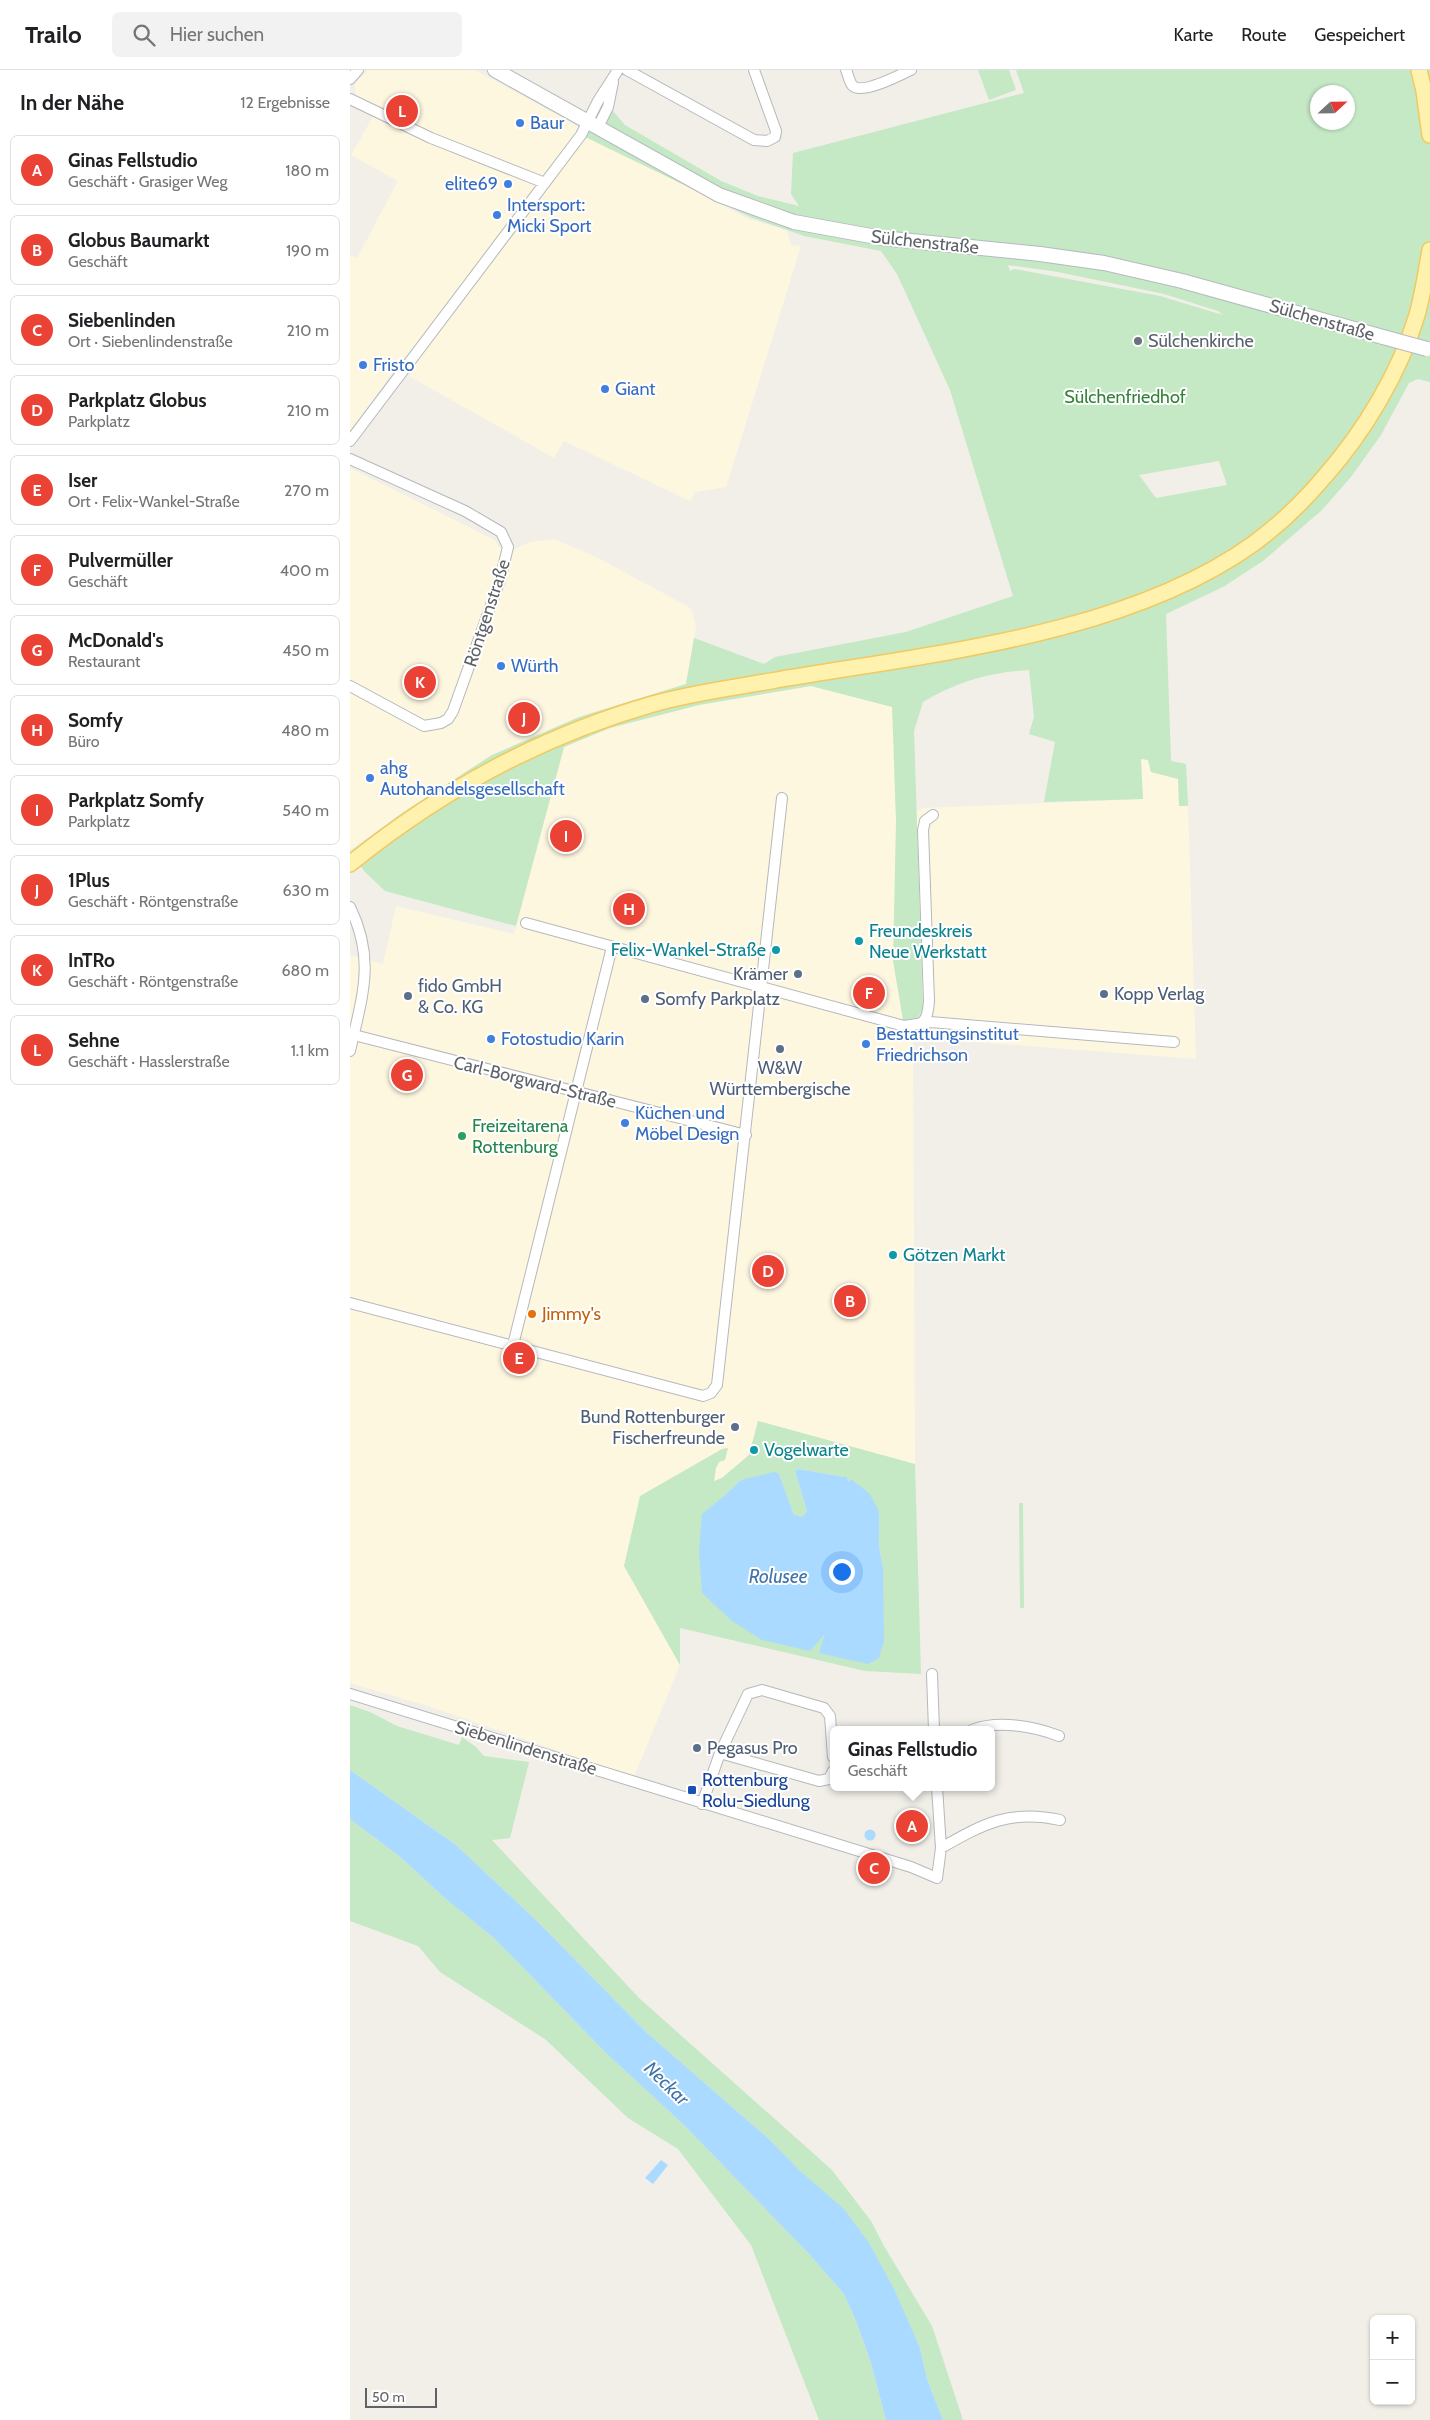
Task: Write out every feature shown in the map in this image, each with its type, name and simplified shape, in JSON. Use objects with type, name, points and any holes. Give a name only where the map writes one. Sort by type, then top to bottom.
[{"type":"main road","name":"Sülchenstraße","points":[[495,70],[720,195],[794,222],[882,238],[1040,254],[1104,263],[1247,298],[1429,350]]},
{"type":"main road","points":[[1419,70],[1430,135]]},
{"type":"main road","points":[[350,864],[410,818],[490,768],[595,722],[686,696],[981,645],[1055,629],[1102,616],[1145,600],[1217,566],[1252,544],[1297,506],[1334,466],[1359,433],[1393,372],[1416,320],[1430,250]]},
{"type":"street","points":[[350,79],[358,70]]},
{"type":"street","points":[[627,70],[754,140],[767,141],[775,137],[776,131],[754,70]]},
{"type":"street","points":[[846,70],[852,85],[866,89],[911,70]]},
{"type":"street","points":[[350,441],[581,135],[608,107],[616,73]]},
{"type":"street","points":[[350,99],[431,138],[545,183]]},
{"type":"street","name":"Röntgenstraße","points":[[350,459],[465,511],[501,532],[508,547],[500,580],[485,624],[456,705],[448,719],[433,726],[424,726],[350,686]]},
{"type":"street","points":[[350,1303],[703,1396],[711,1393],[717,1385],[782,798]]},
{"type":"street","points":[[919,1024],[925,1021],[928,1013],[923,830],[925,821],[933,815]]},
{"type":"street","points":[[350,907],[363,940],[366,967],[363,999],[350,1051]]},
{"type":"street","points":[[526,924],[762,986],[904,1026],[930,1022],[947,1023],[1174,1042]]},
{"type":"street","points":[[514,1345],[612,947]]},
{"type":"street","name":"Carl-Borgward-Straße","points":[[354,1035],[746,1135]]},
{"type":"street","points":[[932,1674],[934,1726]]},
{"type":"street","points":[[702,1804],[720,1753],[748,1694],[762,1690],[824,1708],[830,1716],[831,1726]]},
{"type":"street","name":"Siebenlindenstraße","points":[[350,1694],[911,1867],[937,1878],[941,1848]]},
{"type":"street","points":[[995,1726],[1016,1726],[1043,1730],[1058,1736]]},
{"type":"street","points":[[720,1753],[819,1781],[829,1779],[830,1777]]},
{"type":"street","points":[[937,1791],[941,1848],[971,1831],[1001,1819],[1038,1815],[1060,1820]]},
{"type":"shaded area","points":[[368,70],[475,70],[748,219],[787,230],[791,245],[801,246],[726,487],[695,492],[690,501],[564,441],[554,458],[409,376],[417,362],[405,356],[350,431],[350,256],[357,258],[398,181],[351,155],[374,115],[355,94],[355,84]]},
{"type":"shaded area","points":[[350,468],[495,540],[500,548],[513,550],[530,542],[554,539],[598,558],[687,606],[692,611],[696,628],[686,684],[579,717],[492,755],[402,813],[350,850]]},
{"type":"shaded area","points":[[811,686],[893,707],[896,819],[924,808],[1143,799],[1141,759],[1148,759],[1151,772],[1178,779],[1179,806],[1188,806],[1196,1059],[913,1037],[915,1464],[758,1421],[749,1455],[722,1478],[714,1481],[716,1468],[728,1449],[624,1566],[680,1665],[634,1777],[428,1706],[350,1683],[350,955],[383,964],[396,906],[514,934],[564,747],[610,728],[699,705]]},
{"type":"green space","points":[[978,70],[1009,70],[1016,90],[989,100]]},
{"type":"green space","name":"Sülchenfriedhof","points":[[1016,70],[1430,70],[1430,382],[1418,379],[1409,383],[1381,435],[1351,477],[1322,510],[1263,561],[1223,587],[1166,614],[1171,761],[1186,764],[1188,806],[1179,806],[1178,779],[1151,772],[1148,760],[1141,759],[1143,799],[1044,802],[1055,742],[1029,734],[1034,717],[1029,670],[1001,673],[974,679],[948,689],[923,702],[914,731],[923,1009],[918,1018],[904,1026],[893,961],[896,820],[892,707],[811,686],[699,705],[610,728],[564,747],[516,926],[385,891],[364,871],[351,851],[402,813],[492,755],[579,717],[686,684],[694,638],[764,664],[775,657],[906,632],[1013,596],[950,390],[897,274],[881,251],[804,236],[750,217],[581,135],[598,101],[612,110],[625,125],[721,181],[758,196],[799,206],[791,194],[793,153],[1024,93]],"holes":[[[1008,265],[1058,272],[1164,294],[1218,311],[1223,315],[1160,296],[1014,269],[1010,271]],[[1410,334],[1411,358],[1400,355]],[[1219,461],[1227,485],[1156,498],[1139,475]]]},
{"type":"green space","points":[[758,1421],[915,1464],[921,1674],[865,1671],[680,1628],[680,1665],[624,1566],[640,1496],[722,1449],[728,1448],[725,1460],[719,1462],[716,1468],[714,1481],[722,1478],[749,1455]],"holes":[[[798,1469],[847,1477],[847,1483],[851,1479],[879,1511],[879,1546],[883,1569],[819,1653],[824,1635],[819,1639],[702,1593],[723,1497],[741,1480],[779,1474],[794,1516],[802,1517],[807,1511],[795,1471]]]},
{"type":"green space","points":[[1019,1503],[1023,1503],[1024,1608],[1020,1608]]},
{"type":"green space","points":[[350,1705],[370,1712],[397,1726],[459,1745],[462,1737],[476,1747],[484,1756],[529,1762],[510,1838],[492,1840],[639,1998],[832,2170],[871,2221],[932,2326],[963,2420],[943,2420],[927,2379],[920,2348],[869,2243],[770,2140],[646,2032],[539,1923],[456,1845],[350,1770]]},
{"type":"green space","points":[[350,1819],[399,1856],[446,1899],[495,1939],[607,2054],[685,2126],[810,2255],[844,2294],[871,2363],[886,2420],[819,2420],[751,2245],[678,2149],[628,2118],[545,2039],[440,1972],[418,1946],[350,1921]]},
{"type":"water","name":"Rolusee","points":[[798,1469],[847,1477],[848,1482],[851,1479],[869,1493],[879,1511],[879,1546],[883,1569],[884,1641],[879,1658],[868,1664],[819,1653],[824,1635],[810,1651],[762,1640],[732,1621],[702,1593],[699,1551],[702,1514],[741,1480],[774,1472],[779,1474],[794,1515],[802,1517],[807,1511],[795,1471]]},
{"type":"water","name":"Neckar","points":[[350,1770],[456,1845],[539,1923],[646,2032],[770,2140],[800,2171],[844,2209],[869,2243],[894,2289],[920,2348],[927,2379],[943,2420],[886,2420],[871,2363],[844,2294],[810,2255],[685,2126],[607,2054],[495,1939],[446,1899],[399,1856],[350,1819]]},
{"type":"water","points":[[868,1830],[872,1830],[875,1835],[874,1839],[868,1840],[865,1837],[865,1833]]},
{"type":"water","points":[[661,2160],[668,2165],[653,2184],[645,2178]]},
{"type":"place","name":"Sehne","points":[[402,111]]},
{"type":"place","name":"Baur","points":[[520,123]]},
{"type":"place","name":"elite69","points":[[508,184]]},
{"type":"place","name":"Intersport: Micki Sport","points":[[497,215]]},
{"type":"place","name":"Sülchenkirche","points":[[1138,341]]},
{"type":"place","name":"Fristo","points":[[363,365]]},
{"type":"place","name":"Giant","points":[[605,389]]},
{"type":"place","name":"Würth","points":[[501,666]]},
{"type":"place","name":"InTRo","points":[[420,682]]},
{"type":"place","name":"1Plus","points":[[524,718]]},
{"type":"place","name":"ahg Autohandelsgesellschaft","points":[[370,778]]},
{"type":"place","name":"Parkplatz Somfy","points":[[566,836]]},
{"type":"place","name":"Somfy","points":[[629,909]]},
{"type":"place","name":"Freundeskreis Neue Werkstatt","points":[[859,941]]},
{"type":"place","name":"Felix-Wankel-Straße","points":[[776,950]]},
{"type":"place","name":"Krämer","points":[[798,974]]},
{"type":"place","name":"Pulvermüller","points":[[869,993]]},
{"type":"place","name":"Kopp Verlag","points":[[1104,994]]},
{"type":"place","name":"fido GmbH & Co. KG","points":[[408,996]]},
{"type":"place","name":"Somfy Parkplatz","points":[[645,999]]},
{"type":"place","name":"Fotostudio Karin","points":[[491,1039]]},
{"type":"place","name":"Bestattungsinstitut Friedrichson","points":[[866,1044]]},
{"type":"place","name":"W&W Württembergische","points":[[780,1049]]},
{"type":"place","name":"McDonald's","points":[[407,1075]]},
{"type":"place","name":"Küchen und Möbel Design","points":[[625,1123]]},
{"type":"place","name":"Freizeitarena Rottenburg","points":[[462,1136]]},
{"type":"place","name":"Götzen Markt","points":[[893,1255]]},
{"type":"place","name":"Parkplatz Globus","points":[[768,1271]]},
{"type":"place","name":"Globus Baumarkt","points":[[850,1301]]},
{"type":"place","name":"Jimmy's","points":[[532,1314]]},
{"type":"place","name":"Iser","points":[[519,1358]]},
{"type":"place","name":"Bund Rottenburger Fischerfreunde","points":[[735,1427]]},
{"type":"place","name":"Vogelwarte","points":[[754,1450]]},
{"type":"place","name":"Pegasus Pro","points":[[697,1748]]},
{"type":"place","name":"Rottenburg Rolu-Siedlung","points":[[692,1790]]},
{"type":"place","name":"Ginas Fellstudio","points":[[912,1826]]},
{"type":"place","name":"Siebenlinden","points":[[874,1868]]}]
